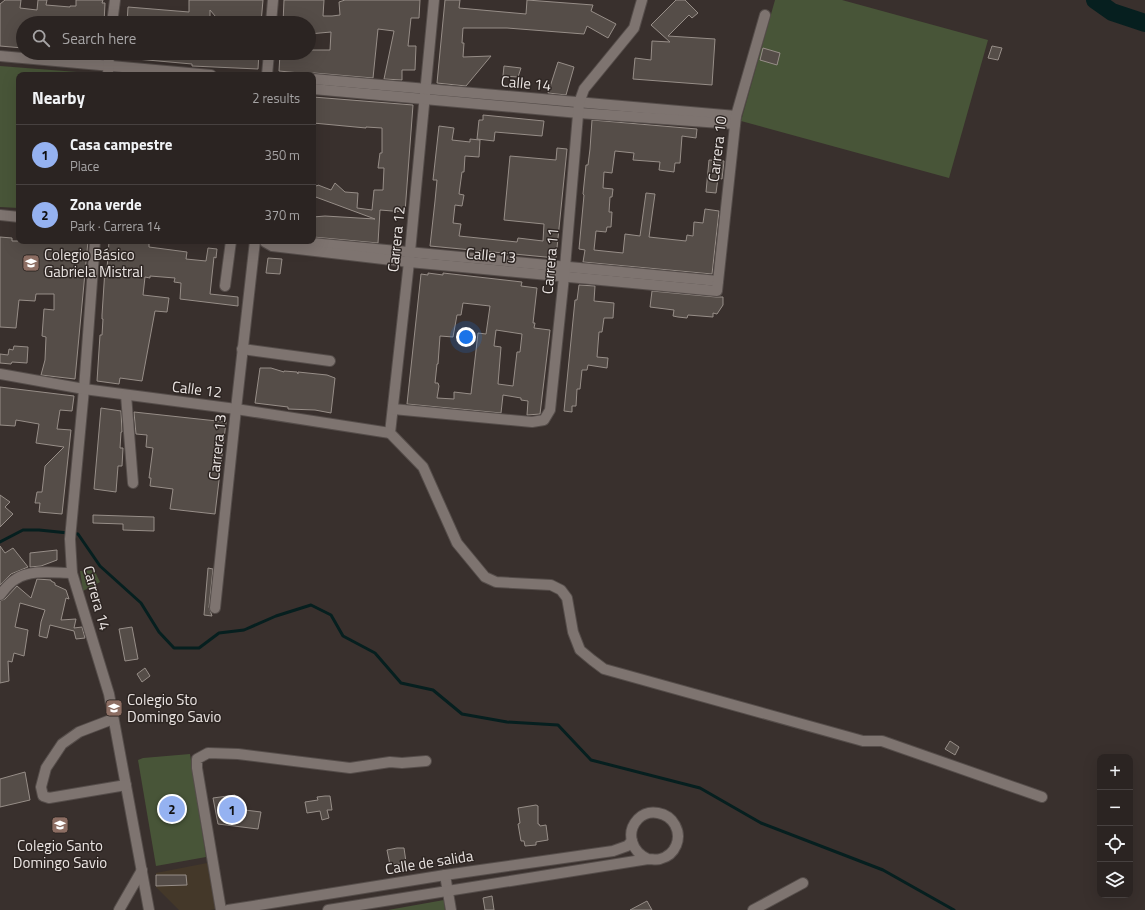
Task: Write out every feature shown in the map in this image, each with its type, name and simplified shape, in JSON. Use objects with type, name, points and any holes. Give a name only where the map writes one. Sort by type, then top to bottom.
[{"type":"street","points":[[113,16],[115,0]]},
{"type":"street","points":[[272,16],[273,0]]},
{"type":"street","name":"Carrera 12","points":[[390,433],[410,257],[434,0]]},
{"type":"street","name":"Carrera 11","points":[[393,409],[532,422],[544,420],[550,410],[565,272],[579,108],[584,89],[634,28],[642,0]]},
{"type":"street","name":"Carrera 10","points":[[717,286],[735,120],[765,15]]},
{"type":"street","points":[[0,56],[16,58]]},
{"type":"street","points":[[29,60],[108,71],[134,72]]},
{"type":"street","points":[[108,71],[109,60]]},
{"type":"street","points":[[267,72],[268,60]]},
{"type":"street","name":"Calle 14","points":[[316,79],[426,94],[735,120]]},
{"type":"street","name":"Calle 14","points":[[316,89],[426,94]]},
{"type":"street","points":[[0,215],[16,217]]},
{"type":"street","name":"Carrera 14","points":[[95,244],[84,389],[71,524],[70,539],[72,573],[109,694],[149,910]]},
{"type":"street","points":[[225,286],[231,244]]},
{"type":"street","name":"Carrera 13","points":[[216,608],[242,349],[258,244]]},
{"type":"street","name":"Calle 13","points":[[266,244],[272,246],[410,257],[717,286]]},
{"type":"street","name":"Calle 13","points":[[312,244],[410,257]]},
{"type":"street","points":[[242,349],[330,361]]},
{"type":"street","name":"Calle 12","points":[[0,374],[84,389],[236,409],[390,433]]},
{"type":"street","points":[[126,395],[133,483]]},
{"type":"street","points":[[390,433],[423,467],[457,543],[485,577],[496,582],[551,585],[561,590],[568,598],[573,632],[580,650],[604,669],[864,741],[882,741],[1042,797]]},
{"type":"street","points":[[0,595],[16,578],[32,573],[72,573]]},
{"type":"street","points":[[113,719],[79,732],[62,744],[46,768],[41,787],[43,796],[49,798],[126,785]]},
{"type":"street","points":[[221,910],[197,768],[197,759],[208,753],[238,754],[350,768],[390,762],[426,761]]},
{"type":"street","points":[[328,910],[648,859],[660,859],[671,853],[678,843],[678,831],[672,820],[662,814],[650,813],[639,819],[632,829],[632,841],[637,852],[648,859]]},
{"type":"street","name":"Calle de salida","points":[[235,909],[445,875],[613,851],[627,846],[632,841]]},
{"type":"street","points":[[119,910],[142,870]]},
{"type":"street","points":[[445,875],[451,910]]},
{"type":"street","points":[[753,910],[802,883]]},
{"type":"shaded area","points":[[207,863],[216,909],[179,910],[156,887],[156,873]]},
{"type":"green space","points":[[775,0],[842,0],[988,40],[949,178],[741,121]]},
{"type":"green space","points":[[0,66],[77,72],[16,72],[16,208],[0,207]]},
{"type":"green space","points":[[94,570],[100,582],[83,591],[80,571]]},
{"type":"green space","points":[[190,754],[206,857],[156,866],[138,760],[143,758]]},
{"type":"green space","points":[[444,900],[445,910],[388,910]]},
{"type":"building","points":[[5,0],[21,0],[20,8],[37,10],[38,0],[47,0],[46,5],[70,7],[76,6],[76,0],[103,0],[102,3],[105,3],[104,16],[16,16],[16,47],[0,46],[0,4]]},
{"type":"building","points":[[189,0],[263,0],[262,16],[215,16],[210,10],[210,16],[127,16],[128,7],[189,12]]},
{"type":"building","points":[[284,0],[324,0],[323,16],[332,16],[340,15],[339,2],[345,0],[420,0],[419,18],[411,18],[408,46],[416,46],[415,70],[402,70],[402,80],[384,79],[394,31],[378,29],[373,78],[316,72],[279,71],[280,60],[316,60],[316,50],[330,50],[331,32],[316,33],[316,16],[283,16]]},
{"type":"building","points":[[445,0],[460,0],[459,8],[526,14],[527,0],[593,5],[591,11],[616,24],[608,38],[587,26],[584,34],[507,28],[463,28],[463,57],[491,56],[466,86],[437,83]]},
{"type":"building","points":[[676,0],[685,0],[698,13],[692,18],[689,15],[668,36],[715,39],[712,85],[633,79],[635,58],[651,60],[652,41],[670,42],[651,25]]},
{"type":"building","points":[[992,46],[1002,48],[998,60],[988,58]]},
{"type":"building","points":[[763,48],[780,53],[777,65],[760,60]]},
{"type":"building","points":[[147,60],[259,60],[258,69],[192,66],[192,64]]},
{"type":"building","points":[[558,62],[574,67],[566,95],[548,93]]},
{"type":"building","points":[[504,66],[521,68],[518,77],[503,76]]},
{"type":"building","points":[[316,97],[413,105],[405,212],[380,210],[378,243],[316,237],[316,217],[375,219],[316,197],[316,186],[331,190],[335,183],[345,192],[358,193],[357,208],[372,210],[374,190],[383,190],[384,168],[378,168],[380,153],[382,153],[382,128],[316,123]]},
{"type":"building","points":[[483,115],[544,121],[542,136],[495,132],[494,141],[477,139],[479,120],[483,120]]},
{"type":"building","points":[[592,120],[697,129],[696,138],[682,136],[680,163],[675,163],[674,172],[659,170],[660,162],[633,160],[634,153],[615,151],[612,173],[604,172],[603,188],[613,189],[612,197],[610,197],[609,212],[612,212],[611,227],[607,227],[606,232],[596,231],[594,250],[623,253],[625,234],[640,236],[646,193],[655,194],[649,237],[686,241],[687,235],[693,236],[694,222],[703,223],[705,209],[719,211],[712,274],[583,262],[585,250],[579,249],[583,194],[586,165],[588,165],[590,149]]},
{"type":"building","points":[[439,126],[454,128],[452,140],[470,142],[470,139],[480,140],[479,157],[465,156],[464,172],[462,172],[459,194],[464,195],[462,206],[455,205],[453,223],[461,224],[459,236],[517,242],[518,238],[543,241],[544,224],[504,220],[510,156],[556,160],[557,148],[567,149],[556,258],[430,246],[437,180],[433,180]]},
{"type":"building","points":[[709,160],[724,161],[722,179],[718,178],[716,193],[706,192]]},
{"type":"building","points":[[0,237],[12,238],[12,241],[16,241],[16,244],[88,244],[75,379],[41,375],[45,360],[46,337],[42,336],[44,309],[54,310],[54,294],[36,294],[35,301],[19,300],[16,328],[0,327]]},
{"type":"building","points":[[109,244],[149,244],[149,247],[187,252],[186,259],[206,261],[208,248],[217,249],[216,258],[214,257],[210,294],[238,297],[238,306],[180,299],[181,283],[174,282],[175,278],[145,277],[143,295],[169,298],[167,312],[155,311],[142,381],[120,378],[119,384],[97,381],[100,335],[102,335],[105,269],[107,269]]},
{"type":"building","points":[[268,258],[282,259],[280,274],[266,273]]},
{"type":"building","points":[[428,273],[443,275],[443,273],[522,282],[521,286],[537,288],[533,323],[535,323],[534,328],[550,330],[540,414],[527,415],[528,401],[521,400],[521,398],[503,395],[501,413],[407,404],[421,274],[428,275]],"holes":[[[463,303],[490,306],[486,334],[478,333],[471,394],[454,392],[454,399],[437,398],[439,386],[438,383],[435,383],[440,336],[453,337],[457,315],[461,315]],[[496,330],[522,334],[520,352],[517,352],[513,386],[498,384],[501,347],[494,346]]]},
{"type":"building","points":[[579,285],[595,286],[594,301],[614,303],[613,318],[604,318],[602,332],[599,332],[597,357],[608,358],[607,368],[588,365],[587,370],[582,370],[580,389],[577,389],[576,406],[572,406],[572,412],[564,411],[575,300],[577,300]]},
{"type":"building","points":[[652,291],[723,297],[723,305],[717,314],[713,313],[713,317],[688,315],[687,318],[678,317],[673,316],[674,310],[650,307]]},
{"type":"building","points":[[14,346],[28,347],[27,363],[0,363],[0,354],[8,355],[9,349],[13,350]]},
{"type":"building","points":[[260,368],[271,368],[284,372],[297,372],[298,374],[298,372],[327,375],[335,378],[331,413],[315,410],[288,409],[288,407],[255,403]]},
{"type":"building","points":[[0,387],[74,396],[72,411],[60,410],[57,429],[71,430],[62,514],[39,512],[40,503],[35,503],[37,492],[42,492],[45,466],[64,447],[36,443],[39,424],[16,420],[15,426],[0,425]]},
{"type":"building","points":[[101,408],[121,411],[122,432],[120,448],[123,448],[122,466],[118,466],[116,492],[94,489]]},
{"type":"building","points":[[134,412],[226,422],[215,514],[170,509],[173,489],[150,486],[151,478],[149,478],[153,448],[146,447],[147,435],[136,434]]},
{"type":"building","points":[[0,495],[10,502],[5,507],[13,514],[0,527]]},
{"type":"building","points":[[93,515],[154,517],[154,531],[123,530],[123,524],[93,523]]},
{"type":"building","points":[[0,546],[5,553],[13,548],[28,567],[11,574],[0,585]]},
{"type":"building","points":[[57,550],[57,560],[41,566],[30,567],[30,553]]},
{"type":"building","points":[[208,568],[213,569],[209,607],[212,616],[204,615]]},
{"type":"building","points":[[37,579],[51,580],[55,583],[55,585],[66,590],[69,599],[66,598],[61,620],[76,619],[74,628],[82,627],[85,638],[76,639],[74,631],[50,625],[47,638],[39,636],[45,610],[20,603],[15,627],[28,630],[24,656],[14,653],[12,662],[8,661],[9,681],[0,683],[0,601],[5,599],[17,586],[31,598]]},
{"type":"building","points":[[132,627],[138,659],[125,661],[119,629]]},
{"type":"building","points":[[145,668],[150,676],[142,682],[137,674]]},
{"type":"building","points":[[950,741],[959,747],[955,755],[945,749]]},
{"type":"building","points":[[25,772],[30,800],[0,807],[0,779]]},
{"type":"building","points":[[235,795],[237,809],[261,812],[258,829],[218,824],[213,798]]},
{"type":"building","points":[[330,796],[332,810],[327,810],[329,818],[322,820],[320,811],[307,813],[305,802],[318,800],[317,797]]},
{"type":"building","points":[[538,806],[538,824],[540,826],[546,825],[548,840],[536,842],[536,845],[525,846],[524,841],[521,841],[518,824],[520,823],[518,808]]},
{"type":"building","points":[[404,848],[406,862],[390,865],[387,850]]},
{"type":"building","points":[[156,875],[186,875],[187,885],[156,886]]},
{"type":"building","points":[[492,896],[494,910],[485,910],[483,898]]},
{"type":"building","points":[[647,901],[652,910],[630,910]]},
{"type":"waterway","points":[[1095,0],[1112,12],[1145,23]]},
{"type":"waterway","points":[[0,542],[23,530],[78,534],[100,566],[141,603],[159,632],[174,648],[199,648],[219,633],[244,630],[276,616],[311,605],[331,615],[343,636],[375,653],[401,683],[433,690],[462,714],[507,722],[558,725],[591,760],[700,788],[761,823],[883,870],[954,910]]},
{"type":"place","name":"Colegio Básico Gabriela Mistral","points":[[31,263]]},
{"type":"place","name":"Colegio Sto Domingo Savio","points":[[114,708]]},
{"type":"place","name":"Zona verde","points":[[172,809]]},
{"type":"place","name":"Casa campestre","points":[[232,810]]},
{"type":"place","name":"Colegio Santo Domingo Savio","points":[[60,825]]}]
